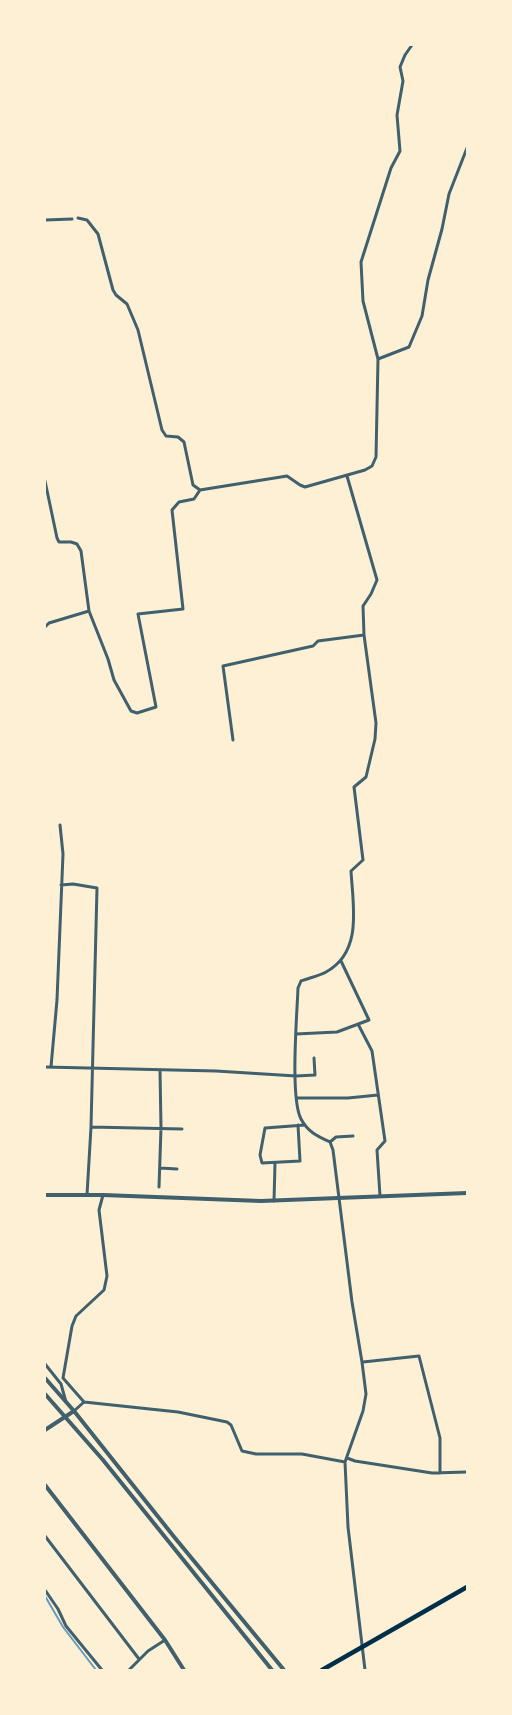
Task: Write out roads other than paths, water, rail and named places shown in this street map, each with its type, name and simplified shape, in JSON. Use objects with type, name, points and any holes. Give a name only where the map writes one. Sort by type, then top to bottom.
[{"type":"main road","points":[[322,1670],[467,1587]]},
{"type":"street","points":[[45,481],[57,538],[60,542],[77,544],[80,551],[88,611],[108,659],[114,680],[131,711],[137,713],[156,707],[138,614],[182,609],[172,510],[179,502],[194,499],[200,490],[287,476],[300,486],[306,487],[347,476],[372,466],[376,457],[378,359],[363,301],[361,262],[391,168],[400,151],[397,115],[403,82],[400,67],[412,45]]},
{"type":"street","points":[[378,359],[409,347],[422,316],[428,280],[442,229],[449,194],[467,148]]},
{"type":"street","points":[[78,218],[87,220],[98,234],[112,290],[116,296],[127,304],[142,341],[162,430],[166,436],[178,437],[184,442],[194,485],[200,490]]},
{"type":"street","points":[[45,220],[72,219]]},
{"type":"street","points":[[347,476],[377,580],[363,606],[364,635],[376,723],[375,739],[366,776],[354,787],[363,860],[351,871],[354,927],[351,943],[341,961],[326,972],[301,981],[298,988],[296,1098],[300,1117],[305,1125],[313,1135],[330,1142],[333,1150],[352,1302],[366,1394],[363,1411],[345,1462],[348,1527],[365,1670]]},
{"type":"street","points":[[45,627],[49,623],[88,611]]},
{"type":"street","points":[[233,740],[223,666],[313,646],[318,641],[364,635]]},
{"type":"street","points":[[51,1067],[57,1000],[63,854],[60,825]]},
{"type":"street","points":[[61,885],[73,884],[97,888],[93,1068],[87,1195]]},
{"type":"street","points":[[296,1034],[337,1032],[368,1020],[341,961]]},
{"type":"street","points":[[358,1024],[372,1051],[385,1140],[377,1150],[380,1196]]},
{"type":"street","points":[[45,1067],[296,1076],[315,1075],[314,1058]]},
{"type":"street","points":[[159,1187],[160,1070]]},
{"type":"street","points":[[296,1098],[348,1098],[378,1095]]},
{"type":"street","points":[[298,1125],[300,1162],[262,1163],[260,1155],[264,1128],[298,1125],[305,1125]]},
{"type":"street","points":[[91,1127],[182,1129]]},
{"type":"street","points":[[330,1142],[336,1137],[352,1136]]},
{"type":"street","points":[[274,1201],[275,1163]]},
{"type":"street","points":[[160,1168],[177,1169]]},
{"type":"street","points":[[45,1195],[103,1195],[274,1201],[467,1193]]},
{"type":"street","points":[[103,1195],[99,1210],[107,1276],[104,1290],[76,1316],[72,1326],[63,1378],[84,1402],[178,1412],[227,1422],[231,1425],[242,1451],[256,1454],[302,1454],[345,1462]]},
{"type":"street","points":[[362,1362],[419,1356],[440,1438],[440,1473]]},
{"type":"street","points":[[45,1364],[61,1384],[66,1403]]},
{"type":"street","points":[[45,1378],[74,1411],[175,1538],[284,1670]]},
{"type":"street","points":[[45,1394],[102,1460],[272,1670]]},
{"type":"street","points":[[45,1430],[66,1418],[84,1402]]},
{"type":"street","points":[[347,1458],[355,1461],[432,1473],[467,1472]]},
{"type":"street","points":[[45,1485],[165,1640],[184,1670]]},
{"type":"street","points":[[45,1536],[139,1659]]},
{"type":"street","points":[[45,1590],[58,1609],[66,1626],[102,1670]]},
{"type":"street","points":[[129,1670],[148,1651],[165,1640]]},
{"type":"waterway","points":[[45,1596],[63,1627],[96,1670]]}]
